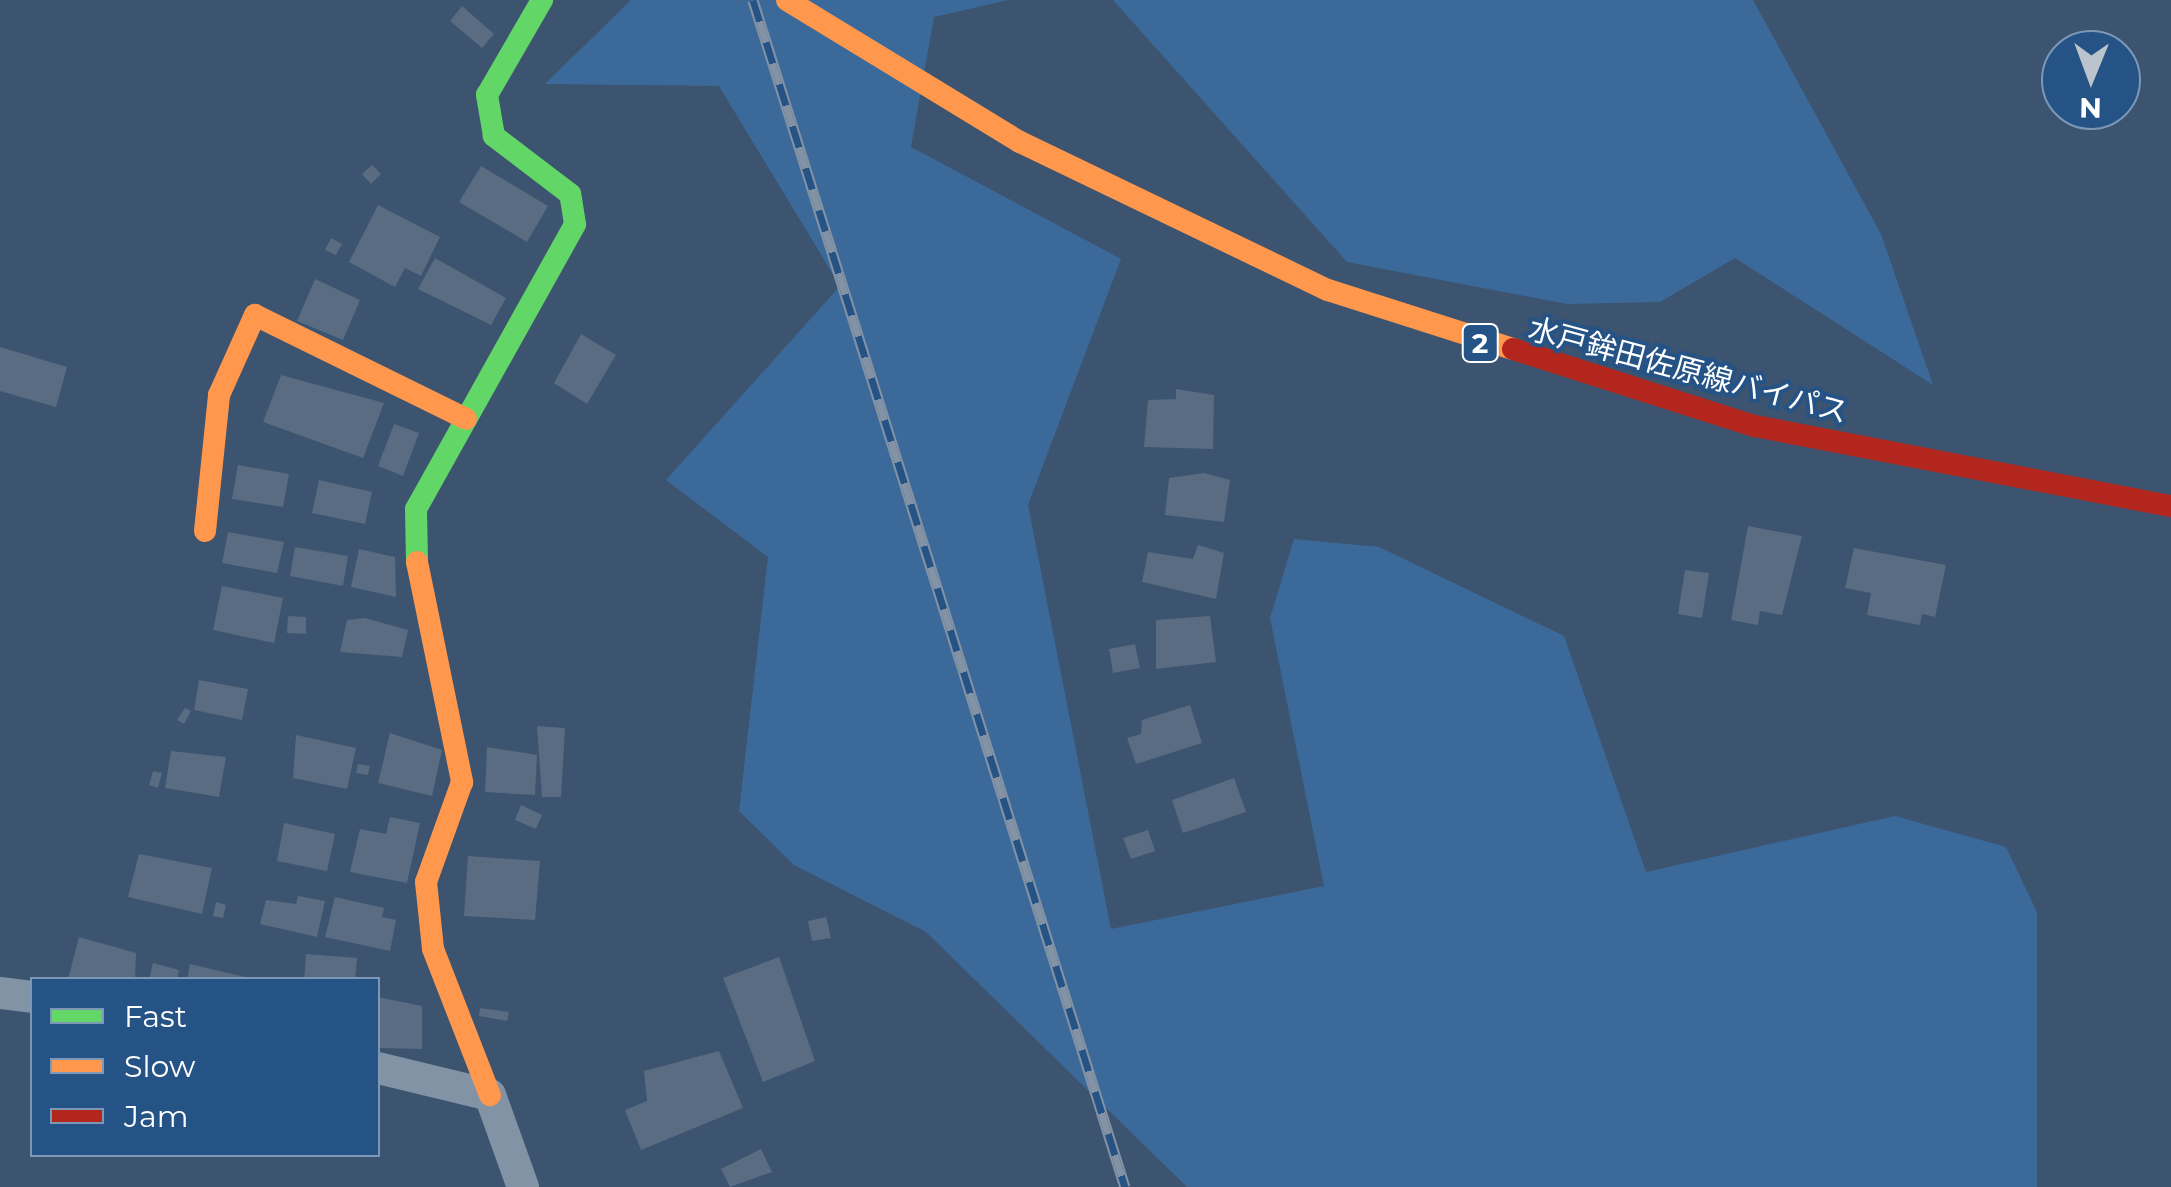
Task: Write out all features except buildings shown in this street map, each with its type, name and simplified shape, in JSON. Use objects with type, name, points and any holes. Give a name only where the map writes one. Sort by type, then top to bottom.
[{"type":"street","points":[[528,1183],[433,949],[426,882],[462,782],[415,550],[416,508],[575,224],[570,194],[494,136],[487,95],[542,0]]},
{"type":"street","name":"水戸鉾田佐原線バイパス","points":[[788,0],[1020,142],[1347,296],[1755,426],[2171,506]]},
{"type":"street","points":[[206,531],[219,395],[255,316],[466,419]]},
{"type":"street","points":[[0,993],[30,998]]},
{"type":"street","points":[[380,1068],[490,1095]]},
{"type":"shaded area","points":[[631,0],[1008,0],[934,17],[911,147],[1121,259],[1028,505],[1111,929],[1324,886],[1270,618],[1294,539],[1379,547],[1564,636],[1646,872],[1895,816],[2006,847],[2037,912],[2037,1187],[1187,1187],[926,932],[794,865],[739,811],[768,557],[666,480],[840,286],[719,86],[545,84]]},
{"type":"shaded area","points":[[1113,0],[1753,0],[1881,234],[1933,385],[1735,258],[1660,302],[1567,304],[1347,262]]},
{"type":"railway","points":[[753,0],[1125,1187]]},
{"type":"traffic: fast","points":[[417,562],[416,509],[575,224],[570,194],[494,136],[487,95],[542,0]]},
{"type":"traffic: slow","points":[[787,0],[1020,142],[1328,290],[1513,349]]},
{"type":"traffic: slow","points":[[205,531],[219,395],[255,315],[466,419]]},
{"type":"traffic: slow","points":[[417,562],[462,782],[426,882],[433,949],[490,1095]]},
{"type":"traffic: jam","points":[[1513,349],[1755,426],[2171,506]]}]
